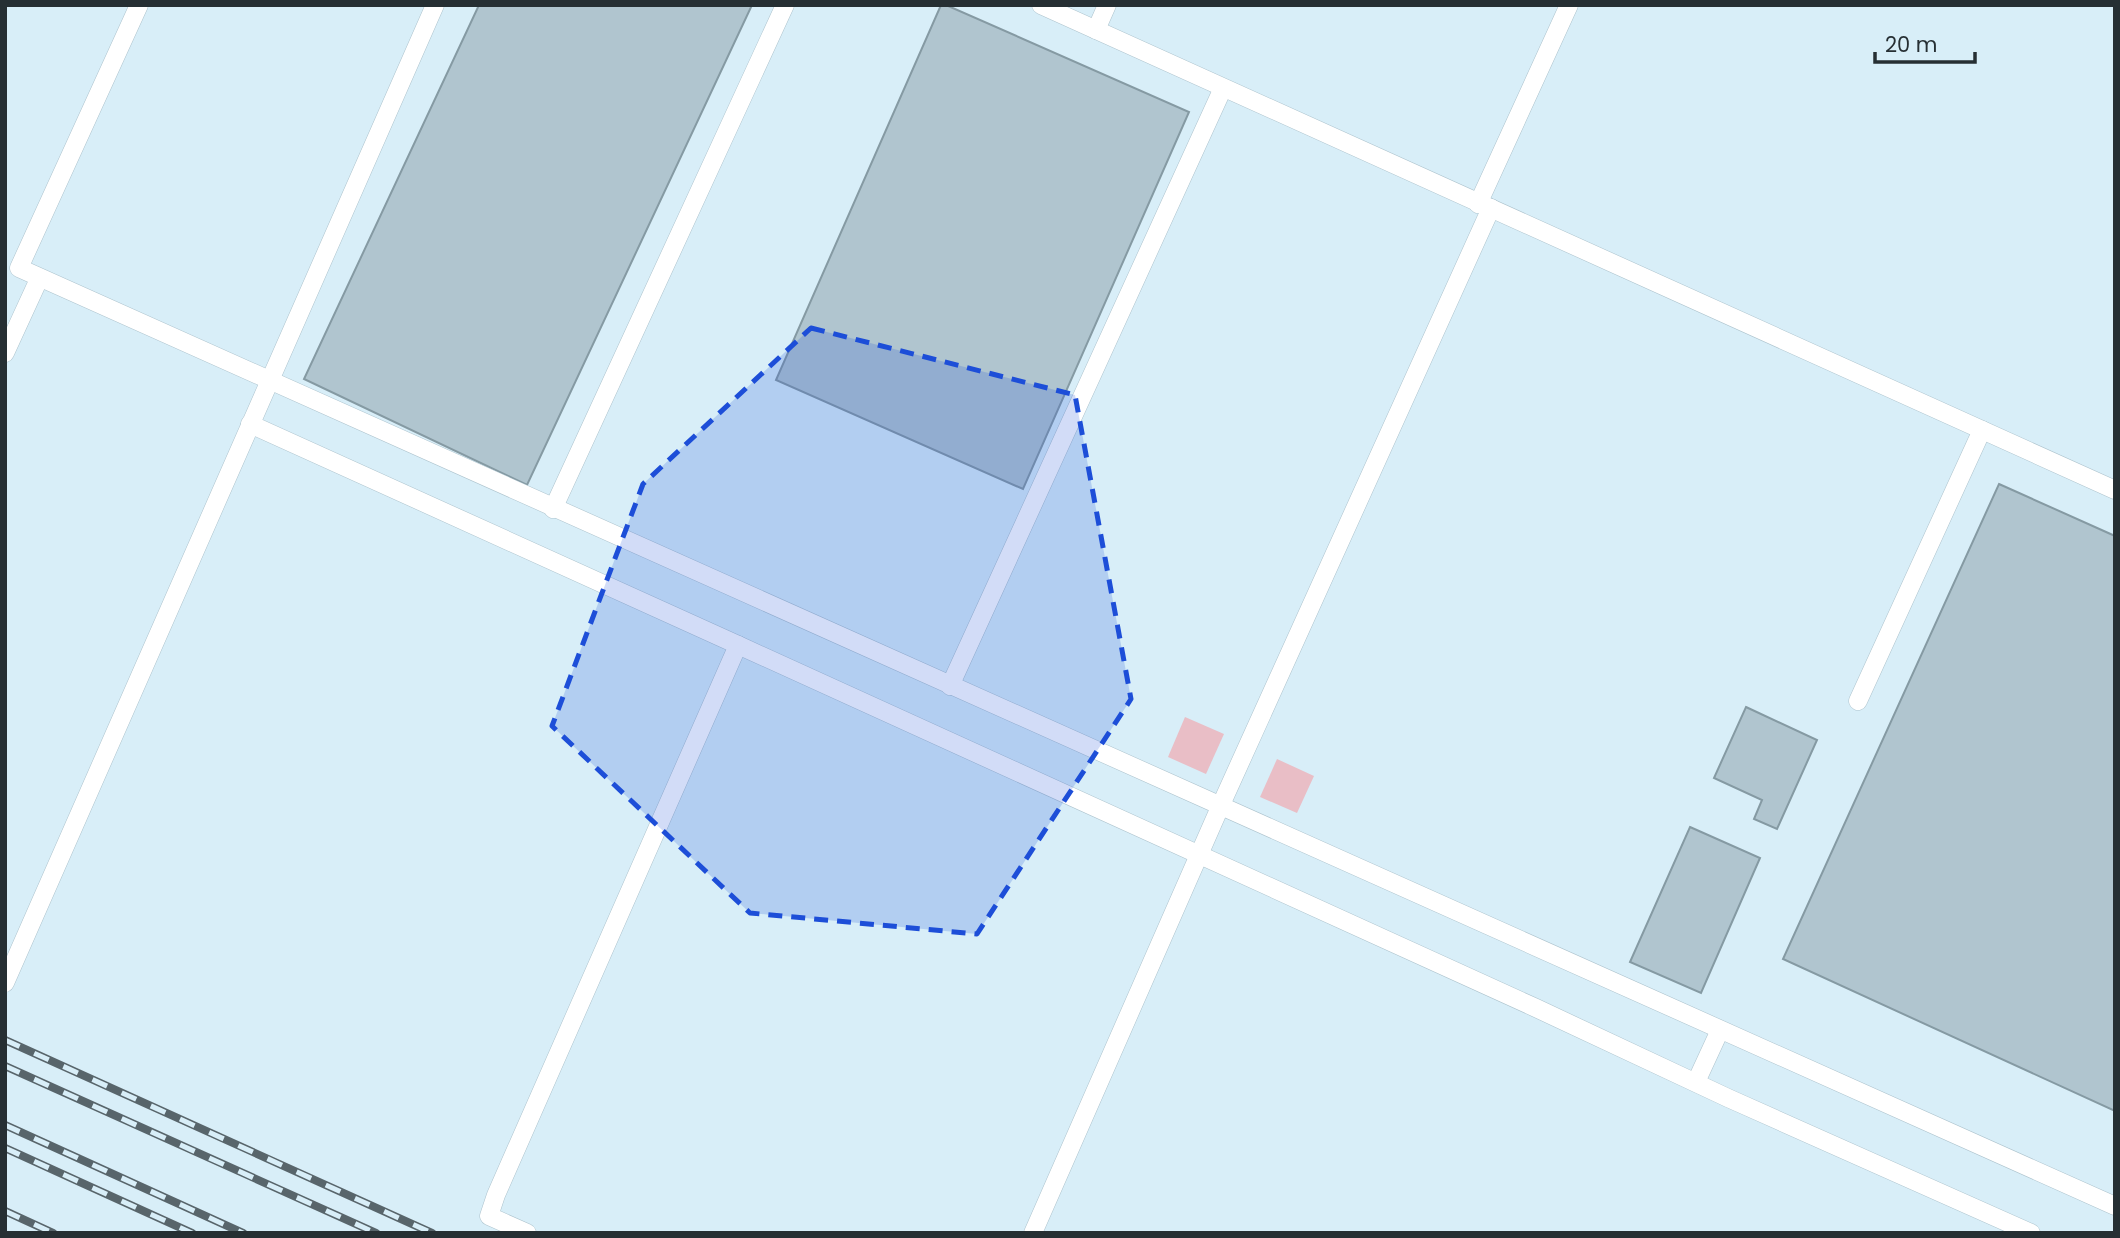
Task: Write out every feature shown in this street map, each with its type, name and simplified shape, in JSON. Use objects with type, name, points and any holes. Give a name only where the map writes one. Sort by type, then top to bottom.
[{"type":"lane","points":[[139,5],[12,265],[2115,1206]]},
{"type":"lane","points":[[5,983],[435,5]]},
{"type":"lane","points":[[553,509],[785,5]]},
{"type":"lane","points":[[1041,5],[2115,490]]},
{"type":"lane","points":[[1096,30],[1107,5]]},
{"type":"lane","points":[[1033,1233],[1485,206],[1569,5]]},
{"type":"lane","points":[[950,686],[1223,88]]},
{"type":"lane","points":[[5,353],[39,279]]},
{"type":"lane","points":[[250,424],[2031,1233]]},
{"type":"lane","points":[[1858,701],[1982,430]]},
{"type":"lane","points":[[527,1233],[489,1216],[496,1195],[738,645]]},
{"type":"lane","points":[[1696,1082],[1720,1030]]},
{"type":"highlighted area","points":[[811,328],[1075,395],[1131,699],[977,934],[750,913],[552,726],[643,484]]},
{"type":"shaded area","points":[[1185,717],[1224,734],[1206,774],[1168,757]]},
{"type":"shaded area","points":[[1277,759],[1314,776],[1297,813],[1260,797]]},
{"type":"building","points":[[479,5],[752,5],[527,485],[304,379]]},
{"type":"building","points":[[941,5],[1189,112],[1023,489],[776,380]]},
{"type":"building","points":[[1999,484],[2115,536],[2115,1111],[1783,959]]},
{"type":"building","points":[[1746,707],[1817,740],[1777,829],[1754,819],[1762,800],[1714,778]]},
{"type":"building","points":[[1690,827],[1760,858],[1701,993],[1630,962]]},
{"type":"railway","points":[[5,1040],[432,1233]]},
{"type":"railway","points":[[5,1066],[376,1233]]},
{"type":"railway","points":[[5,1125],[243,1233]]},
{"type":"railway","points":[[5,1148],[192,1233]]},
{"type":"railway","points":[[5,1211],[53,1233]]}]
